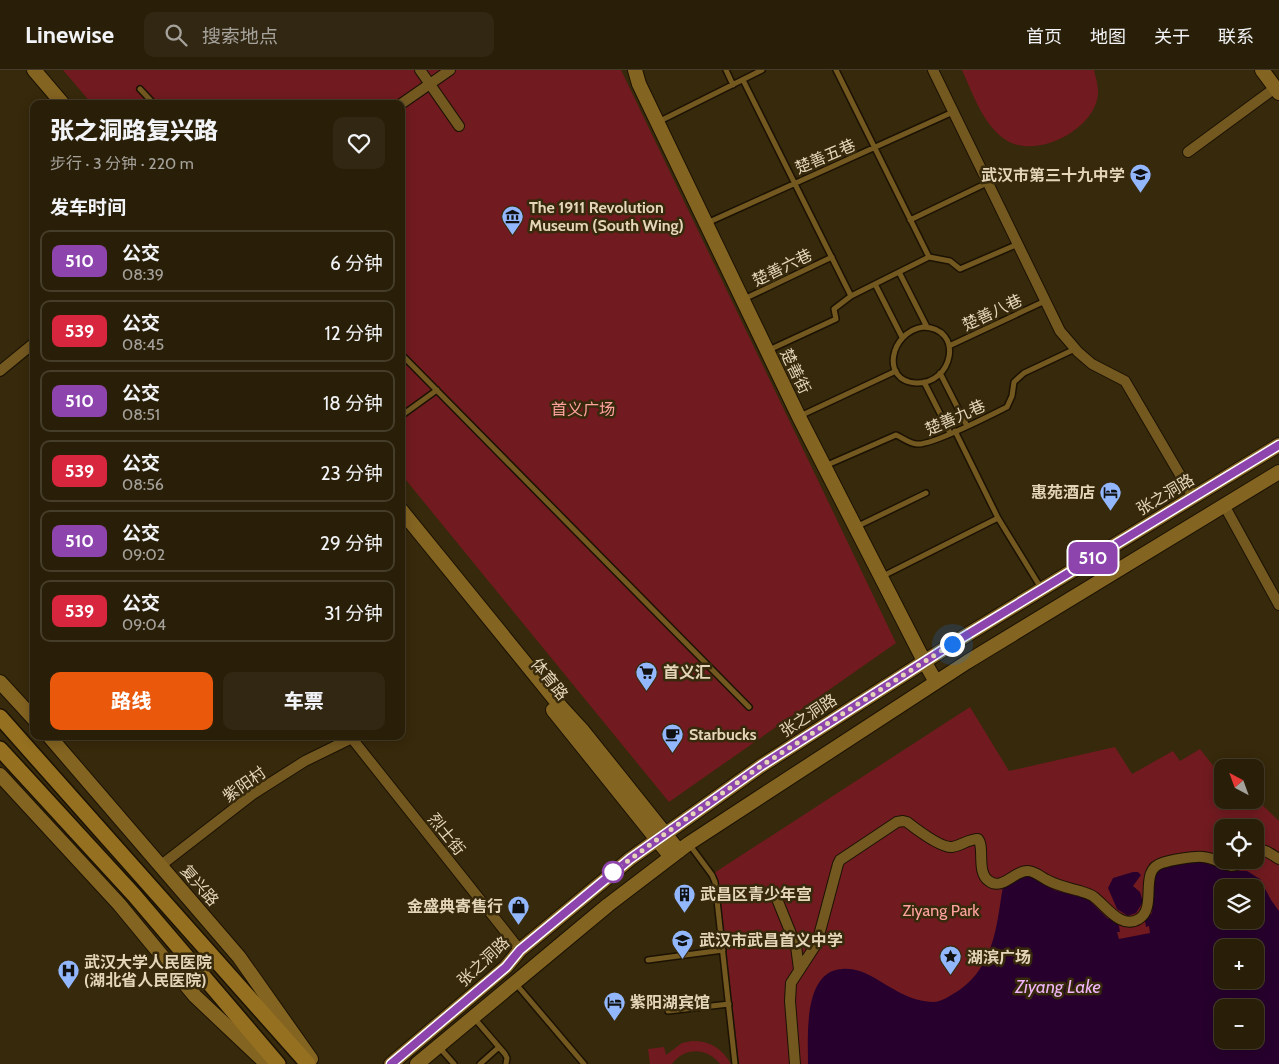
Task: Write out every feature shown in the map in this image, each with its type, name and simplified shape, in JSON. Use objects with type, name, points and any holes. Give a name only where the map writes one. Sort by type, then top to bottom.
[{"type":"main road","points":[[23,70],[49,100]]},
{"type":"main road","points":[[34,70],[60,100]]},
{"type":"main road","name":"楚善街","points":[[635,70],[799,417],[936,682]]},
{"type":"main road","points":[[1262,70],[1277,91]]},
{"type":"main road","name":"张之洞路","points":[[391,1064],[506,967],[520,950],[630,859],[761,766],[924,661],[1279,445]]},
{"type":"main road","points":[[417,1064],[637,881],[679,851],[936,682],[1279,472]]},
{"type":"main road","points":[[405,515],[561,707],[583,731],[661,836],[679,851]]},
{"type":"main road","name":"体育路","points":[[405,528],[661,836]]},
{"type":"main road","points":[[0,682],[30,715]]},
{"type":"main road","points":[[0,717],[308,1064]]},
{"type":"main road","name":"复兴路","points":[[52,740],[239,958],[315,1064]]},
{"type":"main road","points":[[0,749],[134,895],[278,1064]]},
{"type":"main road","points":[[0,775],[119,904],[195,996],[267,1064]]},
{"type":"street","points":[[420,70],[459,126]]},
{"type":"street","points":[[405,101],[450,70]]},
{"type":"street","points":[[933,70],[1060,331],[1075,349],[1092,364],[1125,381],[1193,497]]},
{"type":"street","points":[[1188,152],[1277,91]]},
{"type":"street","points":[[0,371],[30,346]]},
{"type":"street","points":[[1224,504],[1279,605]]},
{"type":"street","name":"紫阳村","points":[[160,866],[253,794],[305,761],[345,740]]},
{"type":"street","name":"烈士街","points":[[353,740],[520,950]]},
{"type":"street","points":[[795,1064],[790,995],[791,984],[817,943],[836,868],[840,860],[893,824],[901,821],[907,822],[945,847],[978,839],[981,843],[980,852],[985,877],[991,883],[1001,883],[1024,871],[1030,871],[1053,883],[1094,896],[1110,914],[1128,921],[1134,921],[1144,915],[1148,901],[1150,874],[1158,864],[1201,856],[1214,861]]},
{"type":"street","points":[[1264,850],[1279,859]]},
{"type":"street","points":[[777,899],[796,946],[799,969]]},
{"type":"lane","points":[[726,70],[732,85]]},
{"type":"lane","points":[[658,122],[762,70]]},
{"type":"lane","points":[[836,70],[929,257]]},
{"type":"lane","points":[[743,80],[851,296]]},
{"type":"lane","points":[[140,90],[150,100]]},
{"type":"lane","name":"楚善五巷","points":[[706,223],[953,112]]},
{"type":"lane","points":[[910,220],[988,183]]},
{"type":"lane","points":[[767,351],[836,319],[834,309],[851,296],[929,257],[950,261],[960,269],[1018,244]]},
{"type":"lane","name":"楚善六巷","points":[[743,300],[832,257]]},
{"type":"lane","points":[[900,272],[927,327]]},
{"type":"lane","points":[[875,284],[902,337]]},
{"type":"lane","name":"楚善八巷","points":[[949,346],[1045,301]]},
{"type":"lane","points":[[927,327],[941,332],[947,339],[949,358],[935,378],[924,382],[910,382],[902,378],[896,371],[893,362],[893,352],[902,337],[913,330],[927,327]]},
{"type":"lane","name":"楚善九巷","points":[[825,467],[896,435],[915,444],[924,444],[967,426],[1007,407],[1012,396],[1014,382],[1024,372],[1075,349]]},
{"type":"lane","points":[[405,358],[749,707]]},
{"type":"lane","points":[[799,417],[896,371]]},
{"type":"lane","points":[[940,373],[967,426]]},
{"type":"lane","points":[[924,382],[998,518],[1042,589]]},
{"type":"lane","points":[[405,413],[437,390]]},
{"type":"lane","points":[[855,527],[926,493]]},
{"type":"lane","points":[[881,578],[998,518]]},
{"type":"lane","points":[[679,851],[714,879],[735,1064]]},
{"type":"lane","points":[[648,960],[723,950]]},
{"type":"lane","points":[[514,982],[584,1064]]},
{"type":"lane","points":[[668,1011],[729,1004]]},
{"type":"lane","points":[[473,1016],[500,1047],[507,1058],[506,1064]]},
{"type":"lane","points":[[438,1046],[454,1064]]},
{"type":"lane","points":[[480,1064],[500,1047]]},
{"type":"green space","name":"首义广场","points":[[63,70],[621,70],[896,643],[669,802],[405,479],[405,100],[89,100]]},
{"type":"green space","points":[[962,70],[1094,70],[1098,96],[1092,112],[1072,132],[1045,144],[1018,145],[998,134],[985,118]]},
{"type":"green space","name":"Ziyang Park","points":[[970,707],[1009,771],[1115,747],[1132,774],[1173,751],[1180,761],[1200,749],[1214,767],[1214,809],[1264,809],[1264,807],[1279,821],[1279,1064],[739,1064],[718,880],[714,873]]},
{"type":"green space","points":[[692,1041],[704,1042],[715,1046],[731,1064],[720,1064],[709,1054],[696,1051],[683,1054],[672,1064],[650,1064],[648,1049],[664,1047],[666,1055],[682,1043]]},
{"type":"water","name":"Ziyang Lake","points":[[1205,861],[1214,866],[1214,869],[1247,871],[1260,879],[1214,879],[1214,929],[1264,929],[1264,887],[1279,911],[1279,1064],[808,1064],[810,1007],[820,981],[829,973],[842,969],[857,970],[868,974],[909,997],[934,1002],[947,998],[967,984],[982,966],[987,956],[997,922],[1003,886],[1029,874],[1054,890],[1088,899],[1107,918],[1115,921],[1119,926],[1120,932],[1117,932],[1119,939],[1150,933],[1149,926],[1146,927],[1145,921],[1152,913],[1155,875],[1164,866]]},
{"type":"water","points":[[1138,872],[1141,875],[1133,886],[1140,892],[1143,902],[1136,913],[1128,916],[1117,909],[1108,888],[1113,878]]},
{"type":"bus line","name":"510","points":[[391,1064],[506,967],[520,950],[630,859],[761,766],[952,644],[1279,445]]},
{"type":"place","name":"武汉市第三十九中学","points":[[1141,194]]},
{"type":"place","name":"The 1911 Revolution Museum (South Wing)","points":[[513,235]]},
{"type":"place","name":"惠苑酒店","points":[[1111,511]]},
{"type":"place","name":"首义汇","points":[[647,691]]},
{"type":"place","name":"Starbucks","points":[[673,753]]},
{"type":"place","name":"武昌区青少年宫","points":[[684,913]]},
{"type":"place","name":"金盛典寄售行","points":[[519,925]]},
{"type":"place","name":"武汉市武昌首义中学","points":[[683,959]]},
{"type":"place","name":"湖滨广场","points":[[951,976]]},
{"type":"place","name":"武汉大学人民医院 (湖北省人民医院)","points":[[68,990]]},
{"type":"place","name":"紫阳湖宾馆","points":[[614,1021]]},
{"type":"route","points":[[613,872],[761,766],[952,644]]}]
